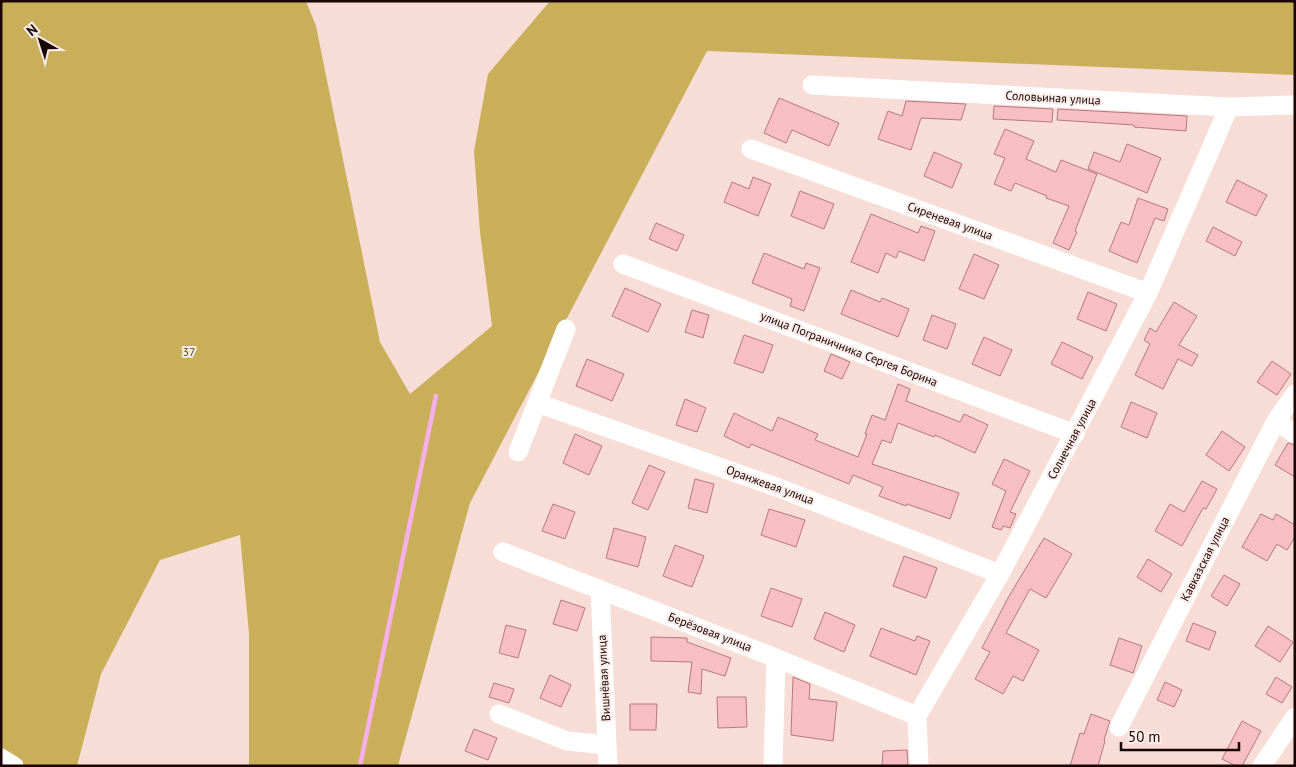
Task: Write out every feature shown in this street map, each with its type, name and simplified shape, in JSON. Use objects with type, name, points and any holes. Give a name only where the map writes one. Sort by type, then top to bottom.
[{"type":"street","name":"Соловьиная улица","points":[[812,85],[1230,107],[1295,105]]},
{"type":"street","name":"Солнечная улица","points":[[917,716],[1000,574],[1148,293],[1230,107]]},
{"type":"street","name":"Сиреневая улица","points":[[751,150],[1148,293]]},
{"type":"street","name":"улица Пограничника Сергея Борина","points":[[623,264],[1075,434]]},
{"type":"street","points":[[518,452],[566,329]]},
{"type":"street","name":"Кавказская улица","points":[[1119,727],[1276,421],[1295,394]]},
{"type":"street","name":"Оранжевая улица","points":[[537,403],[779,488],[1000,574]]},
{"type":"street","points":[[1276,421],[1295,434]]},
{"type":"street","name":"Берёзовая улица","points":[[503,552],[776,658],[917,716]]},
{"type":"street","name":"Вишнёвая улица","points":[[600,590],[608,766]]},
{"type":"street","points":[[773,766],[776,658]]},
{"type":"street","points":[[499,714],[567,741],[607,745]]},
{"type":"street","points":[[917,716],[919,766]]},
{"type":"street","points":[[1262,766],[1295,717]]},
{"type":"street","points":[[1,758],[14,766]]},
{"type":"green space","name":"37","points":[[1,1],[306,1],[316,26],[380,342],[410,394],[492,326],[480,232],[474,151],[488,74],[550,1],[1295,1],[1295,75],[707,51],[470,503],[398,766],[249,766],[249,634],[240,535],[160,560],[101,674],[77,766],[1,766]]},
{"type":"building","points":[[779,98],[839,123],[829,146],[792,130],[786,143],[764,133]]},
{"type":"building","points":[[906,101],[966,104],[961,120],[921,118],[911,150],[878,139],[888,111],[902,116]]},
{"type":"building","points":[[994,106],[1053,109],[1052,122],[993,119]]},
{"type":"building","points":[[1058,109],[1187,116],[1186,131],[1134,127],[1134,125],[1057,120]]},
{"type":"building","points":[[1005,129],[1034,141],[1026,159],[1056,172],[1061,160],[1097,174],[1069,250],[1053,243],[1069,206],[1046,198],[1047,196],[1015,183],[1011,191],[994,184],[1005,158],[994,154]]},
{"type":"building","points":[[1127,144],[1161,158],[1147,193],[1088,169],[1094,152],[1120,162]]},
{"type":"building","points":[[934,152],[962,164],[952,188],[924,176]]},
{"type":"building","points":[[753,177],[771,184],[758,216],[724,202],[732,182],[749,189]]},
{"type":"building","points":[[1237,180],[1267,195],[1256,216],[1226,202]]},
{"type":"building","points":[[800,191],[834,204],[824,229],[791,216]]},
{"type":"building","points":[[1138,198],[1168,209],[1164,221],[1155,218],[1137,263],[1109,251],[1121,222],[1129,225]]},
{"type":"building","points":[[871,214],[918,233],[921,226],[935,231],[924,261],[899,251],[896,258],[886,253],[878,273],[851,262]]},
{"type":"building","points":[[656,223],[684,235],[677,251],[649,239]]},
{"type":"building","points":[[1213,227],[1242,242],[1235,256],[1206,241]]},
{"type":"building","points":[[764,253],[804,269],[806,263],[820,268],[804,311],[790,306],[792,299],[752,283]]},
{"type":"building","points":[[974,254],[999,265],[984,299],[959,289]]},
{"type":"building","points":[[625,288],[661,304],[648,332],[612,316]]},
{"type":"building","points":[[851,290],[880,302],[882,298],[909,309],[898,337],[841,314]]},
{"type":"building","points":[[1088,292],[1117,304],[1106,331],[1077,319]]},
{"type":"building","points":[[1174,302],[1197,316],[1179,345],[1198,355],[1192,366],[1178,359],[1163,389],[1135,375],[1150,344],[1144,340],[1150,328],[1156,332]]},
{"type":"building","points":[[692,310],[709,315],[703,338],[685,332]]},
{"type":"building","points":[[932,315],[956,324],[947,349],[923,340]]},
{"type":"building","points":[[744,335],[773,345],[763,373],[734,363]]},
{"type":"building","points":[[984,337],[1012,350],[1000,376],[972,364]]},
{"type":"building","points":[[1062,342],[1093,357],[1082,379],[1051,364]]},
{"type":"building","points":[[831,354],[850,362],[842,379],[824,371]]},
{"type":"building","points":[[587,359],[624,374],[612,401],[576,386]]},
{"type":"building","points":[[1272,361],[1291,374],[1277,395],[1257,382]]},
{"type":"building","points":[[898,384],[910,389],[906,401],[960,422],[964,414],[988,425],[975,453],[935,435],[934,437],[898,423],[891,443],[882,440],[872,464],[959,493],[950,519],[879,496],[883,487],[853,475],[849,484],[751,444],[749,448],[724,436],[734,413],[772,431],[778,417],[818,434],[815,440],[858,457],[872,415],[885,420]]},
{"type":"building","points":[[685,399],[706,408],[697,432],[676,425]]},
{"type":"building","points":[[1131,402],[1157,413],[1147,438],[1121,427]]},
{"type":"building","points":[[1222,431],[1245,447],[1229,471],[1206,455]]},
{"type":"building","points":[[575,434],[602,446],[589,475],[563,463]]},
{"type":"building","points":[[1288,443],[1295,445],[1295,477],[1275,465]]},
{"type":"building","points":[[1004,459],[1030,471],[1010,512],[1016,514],[1010,528],[1003,526],[1001,530],[992,527],[1006,491],[992,484]]},
{"type":"building","points":[[649,465],[665,472],[648,510],[632,503]]},
{"type":"building","points":[[695,479],[714,484],[707,513],[688,508]]},
{"type":"building","points":[[1202,481],[1217,489],[1206,509],[1203,508],[1182,546],[1155,531],[1170,504],[1184,512]]},
{"type":"building","points":[[553,504],[575,512],[565,539],[542,531]]},
{"type":"building","points":[[769,509],[805,520],[796,547],[761,535]]},
{"type":"building","points":[[1261,514],[1273,520],[1276,514],[1295,525],[1295,537],[1287,550],[1277,544],[1267,561],[1242,547]]},
{"type":"building","points":[[614,528],[646,537],[638,567],[606,558]]},
{"type":"building","points":[[1044,538],[1072,554],[1046,598],[1030,589],[1006,633],[1039,650],[1023,681],[1013,676],[1003,694],[975,679],[990,652],[982,648],[1008,598]]},
{"type":"building","points":[[675,545],[704,556],[692,587],[663,576]]},
{"type":"building","points":[[904,556],[937,568],[926,598],[893,586]]},
{"type":"building","points":[[1148,559],[1172,574],[1161,592],[1137,577]]},
{"type":"building","points":[[1224,575],[1240,584],[1227,606],[1211,596]]},
{"type":"building","points":[[771,588],[802,599],[792,627],[761,616]]},
{"type":"building","points":[[561,600],[585,608],[577,631],[553,624]]},
{"type":"building","points":[[825,612],[855,625],[844,652],[814,639]]},
{"type":"building","points":[[1193,623],[1216,632],[1209,650],[1186,641]]},
{"type":"building","points":[[506,625],[526,630],[518,658],[499,653]]},
{"type":"building","points":[[1268,626],[1293,642],[1280,662],[1255,646]]},
{"type":"building","points":[[881,628],[915,641],[917,636],[930,641],[916,675],[870,656]]},
{"type":"building","points":[[651,637],[687,638],[687,642],[731,658],[725,676],[702,669],[701,694],[688,692],[692,662],[651,661]]},
{"type":"building","points":[[1119,638],[1142,646],[1133,673],[1110,665]]},
{"type":"building","points":[[550,675],[571,685],[561,707],[540,698]]},
{"type":"building","points":[[793,677],[810,684],[809,699],[837,702],[833,741],[791,735]]},
{"type":"building","points":[[1276,677],[1292,687],[1282,703],[1266,694]]},
{"type":"building","points":[[1165,682],[1182,690],[1174,707],[1157,700]]},
{"type":"building","points":[[494,683],[514,689],[509,703],[489,697]]},
{"type":"building","points":[[717,697],[746,697],[747,727],[718,728]]},
{"type":"building","points":[[630,704],[657,704],[656,730],[630,730]]},
{"type":"building","points":[[1091,714],[1110,721],[1098,766],[1070,766],[1080,733],[1084,734]]},
{"type":"building","points":[[1242,721],[1261,731],[1242,766],[1236,766],[1222,759]]},
{"type":"building","points":[[474,729],[497,738],[488,760],[465,751]]},
{"type":"building","points":[[907,750],[908,766],[882,766],[883,751]]},
{"type":"waterway","points":[[360,766],[436,396]]}]
